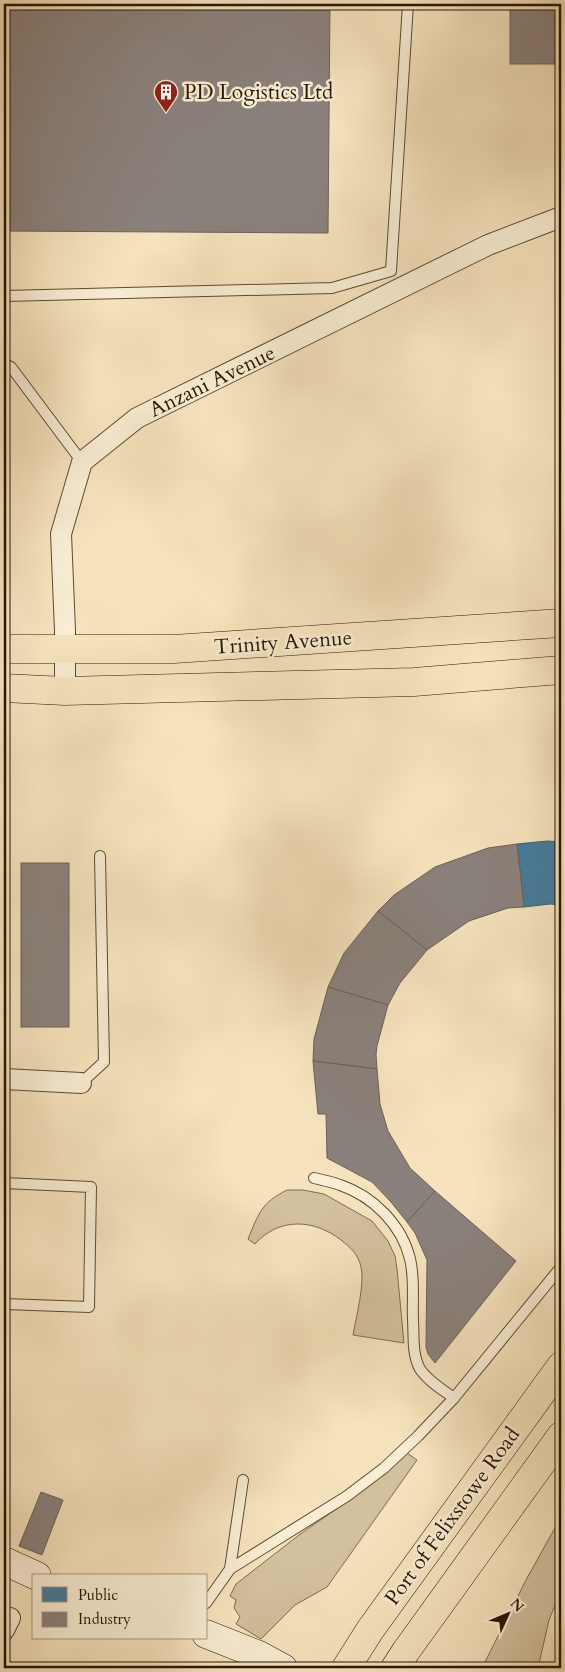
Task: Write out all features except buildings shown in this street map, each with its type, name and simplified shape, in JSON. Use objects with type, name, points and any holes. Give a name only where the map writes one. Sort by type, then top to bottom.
[{"type":"main road","name":"Trinity Avenue","points":[[4,649],[174,649],[561,623]]},
{"type":"main road","name":"Trinity Avenue","points":[[4,688],[65,691],[414,682],[561,670]]},
{"type":"main road","name":"Port of Felixstowe Road","points":[[346,1668],[370,1630],[561,1366]]},
{"type":"main road","name":"Port of Felixstowe Road","points":[[401,1660],[561,1436]]},
{"type":"street","name":"Anzani Avenue","points":[[82,462],[137,418],[488,245],[561,217]]},
{"type":"street","points":[[65,691],[61,534],[82,462]]},
{"type":"street","points":[[4,1079],[82,1083]]},
{"type":"street","points":[[4,1561],[33,1574]]},
{"type":"street","points":[[208,1635],[259,1655],[283,1668]]},
{"type":"lane","points":[[4,296],[332,288],[391,272],[408,4]]},
{"type":"lane","points":[[4,364],[11,368],[82,462]]},
{"type":"lane","points":[[82,1083],[104,1062],[100,856]]},
{"type":"lane","points":[[314,1178],[341,1185],[358,1193],[372,1202],[393,1222],[410,1260],[414,1348],[417,1361],[421,1370],[428,1377],[454,1398]]},
{"type":"lane","points":[[4,1183],[91,1187],[89,1307],[4,1304]]},
{"type":"lane","points":[[208,1600],[230,1569],[347,1496],[384,1468],[418,1436],[454,1398],[561,1267]]},
{"type":"lane","points":[[230,1569],[243,1480]]},
{"type":"shaded area","points":[[287,1190],[303,1190],[324,1194],[372,1221],[388,1241],[395,1256],[404,1343],[353,1335],[362,1282],[360,1262],[351,1249],[331,1233],[320,1228],[297,1224],[275,1229],[264,1235],[255,1244],[248,1239],[255,1222],[266,1204]]},
{"type":"shaded area","points":[[404,1451],[417,1460],[327,1587],[295,1605],[261,1639],[236,1624],[240,1617],[234,1608],[236,1600],[230,1596],[236,1584],[299,1535],[352,1498]]},
{"type":"shaded area","points":[[561,1517],[561,1591],[549,1620],[538,1668],[482,1668],[526,1580]]},
{"type":"place","name":"PD Logistics Ltd","points":[[166,113]]}]
